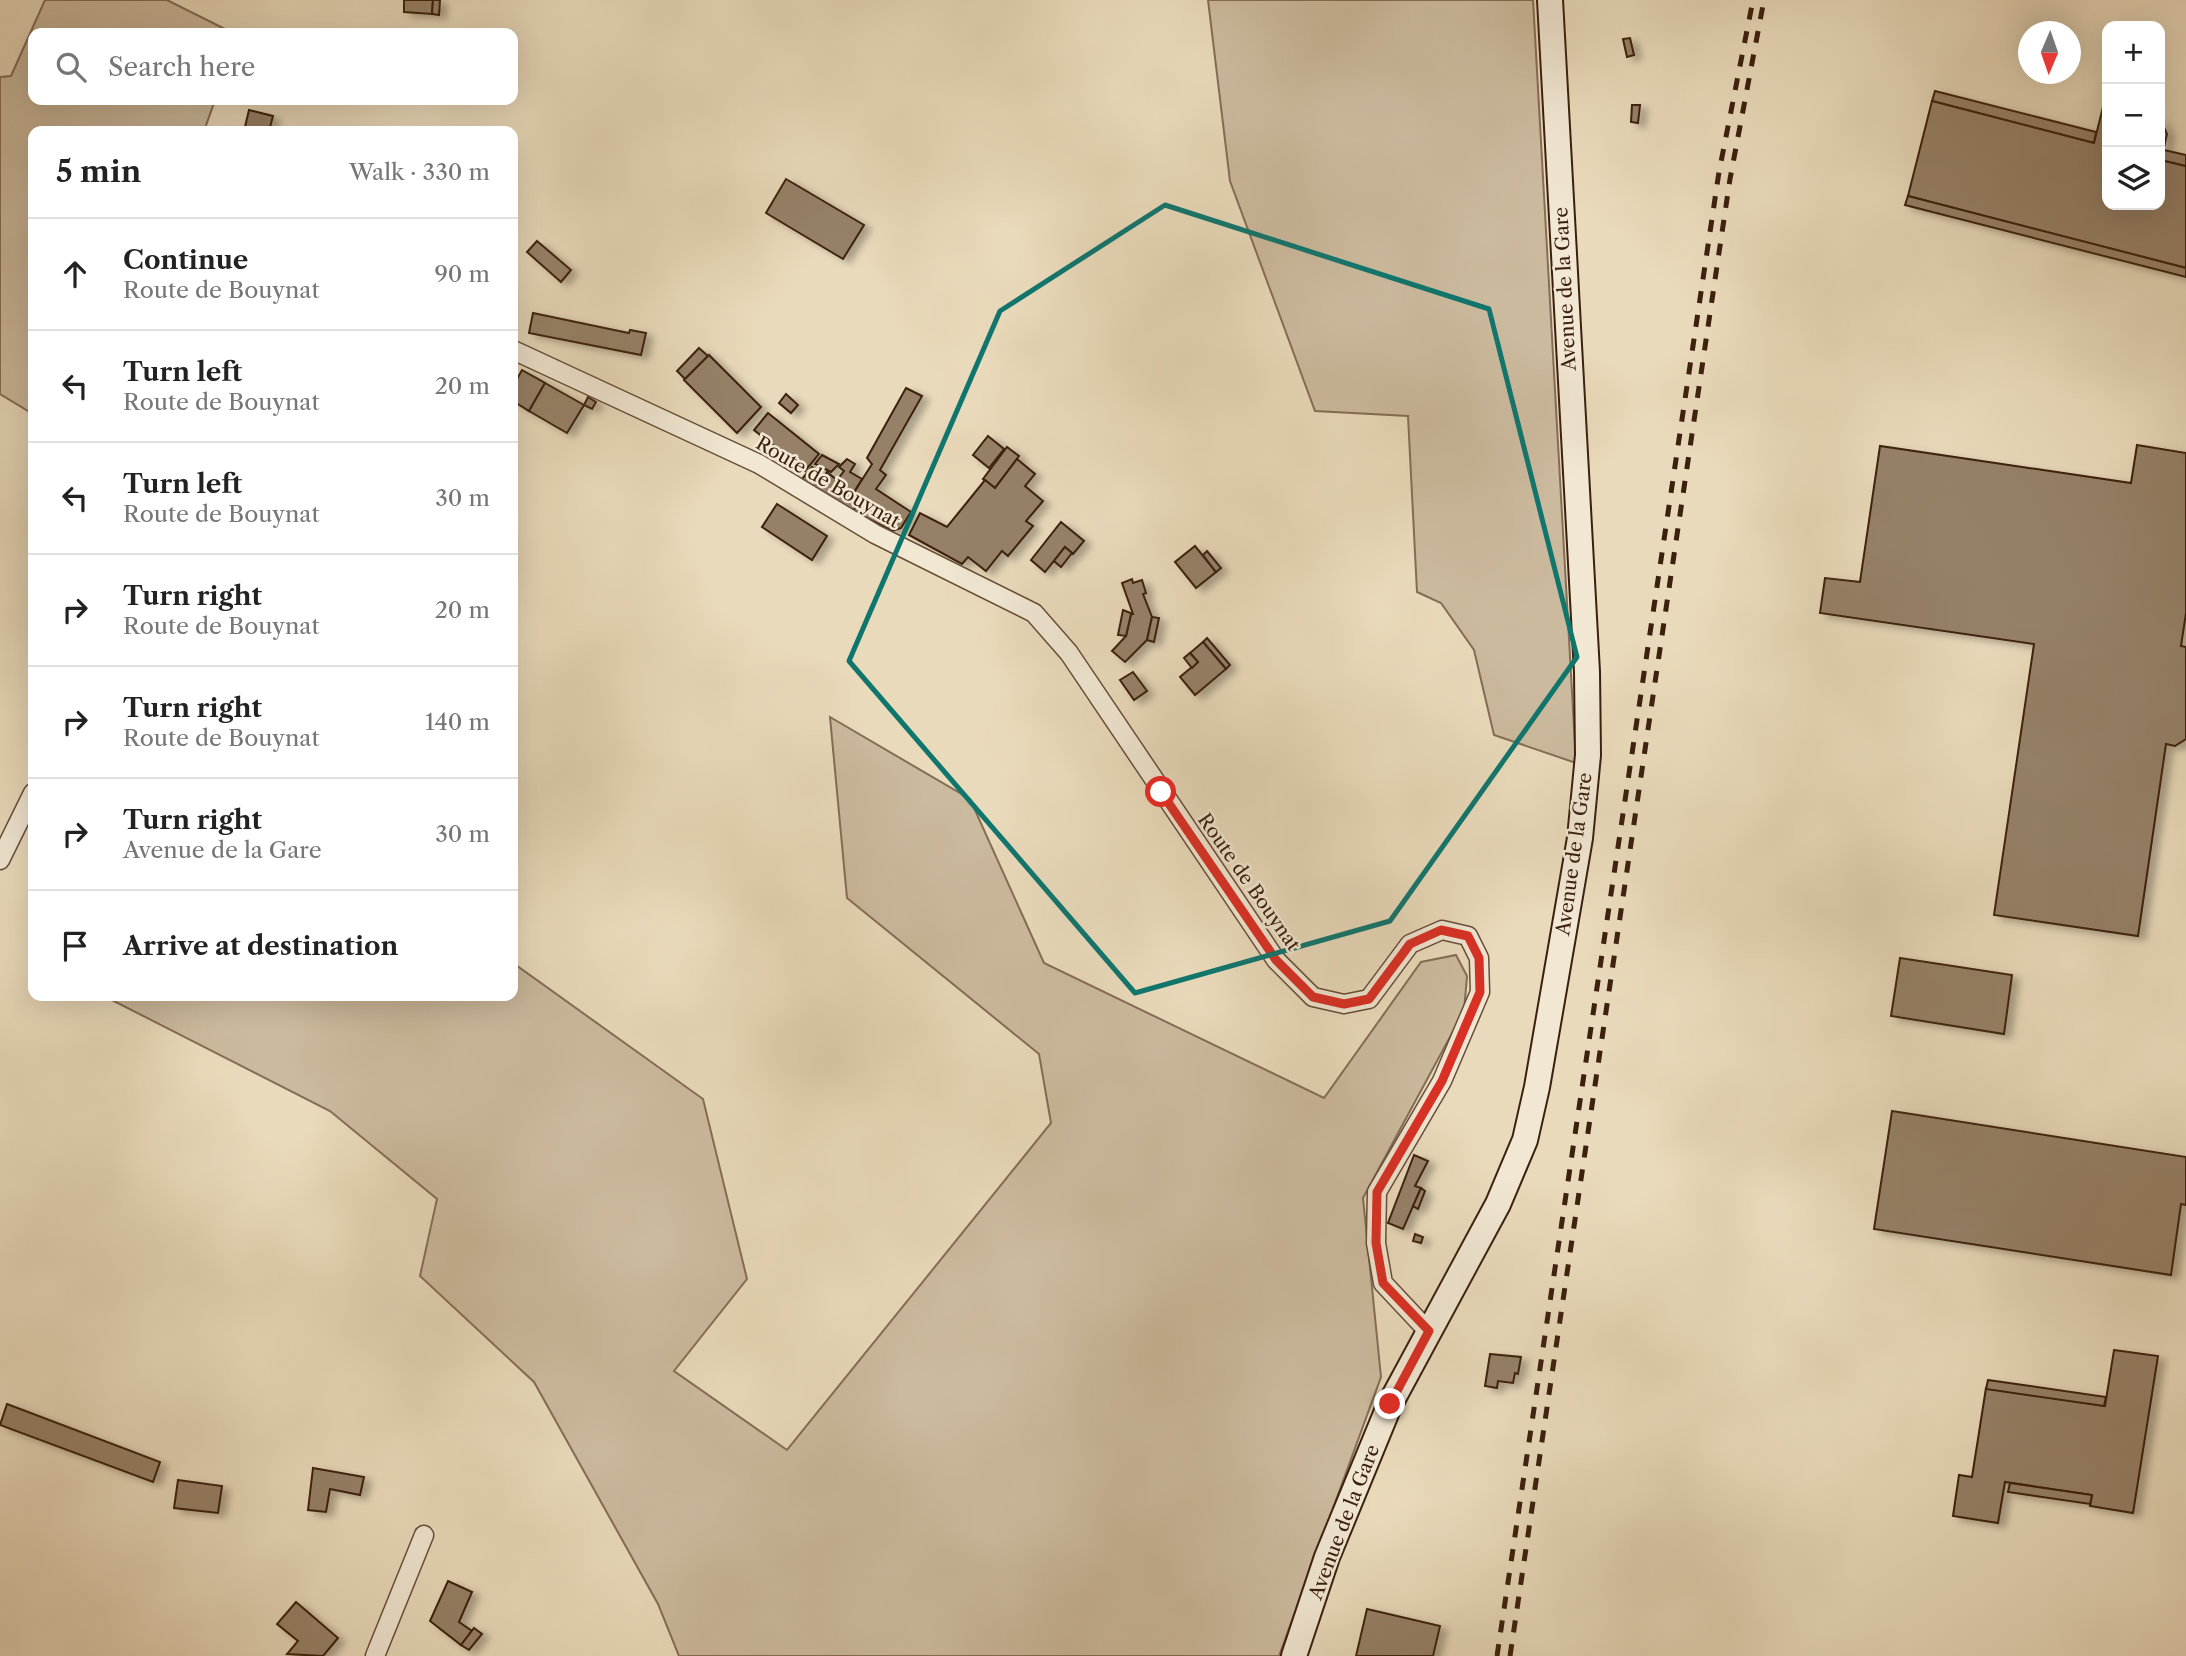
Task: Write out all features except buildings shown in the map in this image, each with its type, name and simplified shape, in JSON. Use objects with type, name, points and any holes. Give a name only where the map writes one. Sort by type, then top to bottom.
[{"type":"street","name":"Avenue de la Gare","points":[[1294,1656],[1327,1557],[1390,1404],[1498,1204],[1525,1140],[1537,1087],[1577,852],[1588,755],[1587,672],[1550,0]]},
{"type":"street","name":"Route de Bouynat","points":[[518,352],[759,464],[875,534],[1034,613],[1069,653],[1276,960],[1313,997],[1344,1004],[1369,999],[1410,944],[1441,930],[1468,936],[1479,958],[1480,992],[1442,1081],[1377,1192],[1376,1243],[1383,1283],[1429,1331]]},
{"type":"street","points":[[0,860],[28,803]]},
{"type":"street","points":[[375,1656],[424,1535]]},
{"type":"highlighted area","points":[[1165,205],[1489,309],[1577,657],[1390,921],[1135,993],[849,661],[1000,311]]},
{"type":"shaded area","points":[[45,0],[167,0],[223,28],[32,28]]},
{"type":"shaded area","points":[[1208,0],[1533,0],[1576,763],[1494,735],[1474,650],[1441,603],[1417,592],[1408,416],[1315,411],[1230,181]]},
{"type":"shaded area","points":[[28,38],[28,105],[213,105],[206,126],[28,126],[28,411],[0,394],[0,77],[11,76]]},
{"type":"shaded area","points":[[830,717],[970,799],[1044,963],[1324,1098],[1421,962],[1456,955],[1467,976],[1464,1011],[1363,1198],[1381,1377],[1279,1656],[679,1656],[658,1604],[534,1382],[420,1276],[437,1199],[330,1111],[114,1001],[518,1001],[518,967],[703,1099],[747,1279],[674,1371],[787,1450],[1051,1123],[1039,1054],[847,898]]},
{"type":"railway","points":[[1497,1656],[1719,172],[1753,0]]},
{"type":"railway","points":[[1510,1656],[1730,179],[1764,0]]},
{"type":"route","points":[[1161,792],[1276,960],[1313,997],[1344,1004],[1369,999],[1410,944],[1441,930],[1468,936],[1479,958],[1480,992],[1442,1081],[1377,1192],[1376,1243],[1383,1283],[1429,1331],[1390,1404]]}]
